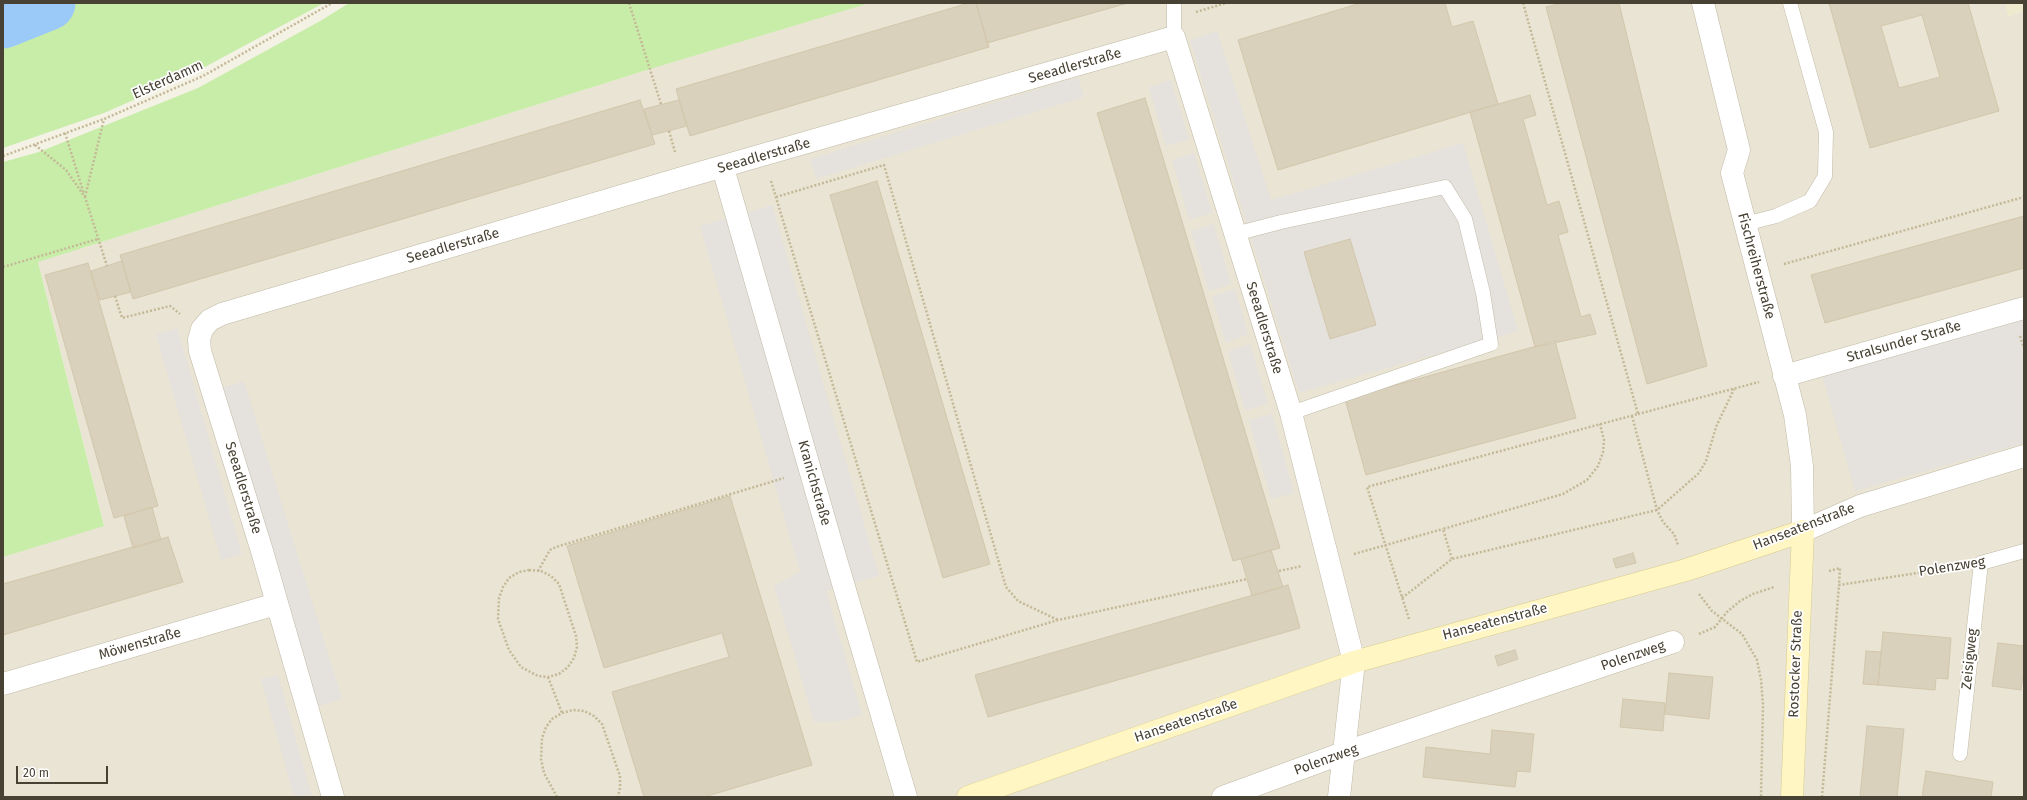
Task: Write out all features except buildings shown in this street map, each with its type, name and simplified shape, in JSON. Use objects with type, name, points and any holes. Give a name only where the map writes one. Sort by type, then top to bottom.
[{"type":"street","name":"Fischreiherstraße","points":[[1703,3],[1739,150],[1732,173],[1795,415],[1802,466],[1803,531]]},
{"type":"street","name":"Seeadlerstraße","points":[[333,797],[200,351],[199,340],[202,329],[210,320],[222,314],[764,156],[1174,27],[1235,234],[1291,413],[1354,662]]},
{"type":"street","name":"Kranichstraße","points":[[723,168],[906,797]]},
{"type":"street","name":"Stralsunder Straße","points":[[1784,376],[2024,308]]},
{"type":"street","name":"Hanseatenstraße","points":[[968,797],[1354,662],[1686,570],[1803,531],[1860,506],[2024,456]]},
{"type":"street","name":"Rostocker Straße","points":[[1792,797],[1799,580],[1803,531]]},
{"type":"street","name":"Möwenstraße","points":[[3,684],[276,604]]},
{"type":"street","name":"Polenzweg","points":[[1223,797],[1343,753],[1673,642]]},
{"type":"street","points":[[1338,797],[1354,662]]},
{"type":"lane","points":[[1174,3],[1174,27]]},
{"type":"lane","points":[[1745,224],[1776,216],[1810,201],[1826,176],[1826,132],[1790,3]]},
{"type":"lane","points":[[1235,234],[1281,222],[1445,187],[1465,219],[1483,293],[1491,344],[1291,413]]},
{"type":"lane","name":"Polenzweg","points":[[1981,563],[2024,552]]},
{"type":"lane","name":"Zeisigweg","points":[[1960,754],[1981,563]]},
{"type":"path","name":"Elsterdamm","points":[[3,156],[65,134],[203,76],[332,3]]},
{"type":"path","points":[[629,3],[661,104]]},
{"type":"path","points":[[1174,27],[1226,3]]},
{"type":"path","points":[[1523,3],[1638,414]]},
{"type":"path","points":[[85,197],[104,118]]},
{"type":"path","points":[[65,134],[107,266]]},
{"type":"path","points":[[35,145],[66,170],[85,197]]},
{"type":"path","points":[[764,156],[917,662],[1058,620],[1246,579]]},
{"type":"path","points":[[776,197],[884,165],[1006,588],[1018,601],[1058,620]]},
{"type":"path","points":[[1757,271],[2024,197]]},
{"type":"path","points":[[3,267],[98,239]]},
{"type":"path","points":[[115,296],[122,318],[170,306],[202,329]]},
{"type":"path","points":[[1417,644],[1367,487],[1784,376]]},
{"type":"path","points":[[1402,598],[1452,559],[1657,510],[1699,473],[1706,461],[1716,426],[1734,389]]},
{"type":"path","points":[[1632,416],[1657,510],[1663,522],[1674,534],[1686,570],[1704,602],[1712,611],[1742,634],[1757,660],[1761,680],[1763,705],[1761,797]]},
{"type":"path","points":[[1385,546],[1563,494],[1587,480],[1598,466],[1603,452],[1604,440],[1600,424]]},
{"type":"path","points":[[538,571],[550,550],[556,547],[810,470]]},
{"type":"path","points":[[1443,529],[1452,559]]},
{"type":"path","name":"Polenzweg","points":[[1673,642],[1706,632],[1715,627],[1740,601],[1753,594],[1840,568],[1839,585],[1981,563]]},
{"type":"path","points":[[530,570],[538,571],[551,576],[559,584],[576,636],[577,647],[574,658],[568,668],[559,674],[548,677],[538,676],[521,667],[509,650],[498,619],[499,598],[503,587],[509,578],[519,572],[530,570]]},
{"type":"path","points":[[1822,797],[1839,585]]},
{"type":"path","points":[[548,677],[562,713]]},
{"type":"path","points":[[557,797],[544,773],[541,759],[542,748],[546,727],[552,719],[562,713],[573,710],[584,711],[594,716],[602,724],[620,776],[618,797]]},
{"type":"shaded area","points":[[870,3],[2005,3],[2009,16],[2024,11],[2024,797],[3,797],[3,557],[104,525],[38,262],[650,69]]},
{"type":"shaded area","points":[[2005,3],[2024,3],[2024,11],[2008,16]]},
{"type":"shaded area","points":[[1217,31],[1271,200],[1463,143],[1518,331],[1299,393],[1190,40]]},
{"type":"shaded area","points":[[1078,77],[1084,97],[816,179],[810,159]]},
{"type":"shaded area","points":[[1171,80],[1189,140],[1166,146],[1149,87]]},
{"type":"shaded area","points":[[1194,153],[1212,213],[1189,220],[1172,160]]},
{"type":"shaded area","points":[[772,205],[879,576],[826,591],[862,715],[843,721],[814,722],[774,586],[800,572],[700,226]]},
{"type":"shaded area","points":[[1214,224],[1231,284],[1209,291],[1191,231]]},
{"type":"shaded area","points":[[1235,289],[1248,334],[1226,343],[1212,296]]},
{"type":"shaded area","points":[[2024,316],[2024,443],[1855,491],[1821,372]]},
{"type":"shaded area","points":[[177,328],[242,554],[221,560],[156,334]]},
{"type":"shaded area","points":[[1250,344],[1268,404],[1245,411],[1228,351]]},
{"type":"shaded area","points":[[244,381],[342,699],[316,707],[218,389]]},
{"type":"shaded area","points":[[1272,414],[1294,493],[1271,499],[1249,420]]},
{"type":"shaded area","points":[[278,675],[312,797],[294,797],[261,679]]},
{"type":"green space","points":[[3,3],[324,3],[188,76],[104,113],[3,148]]},
{"type":"green space","points":[[349,3],[870,3],[650,69],[38,262],[104,526],[3,557],[3,162],[39,152],[198,88],[322,20]]},
{"type":"waterway","points":[[3,21],[48,3]]}]
